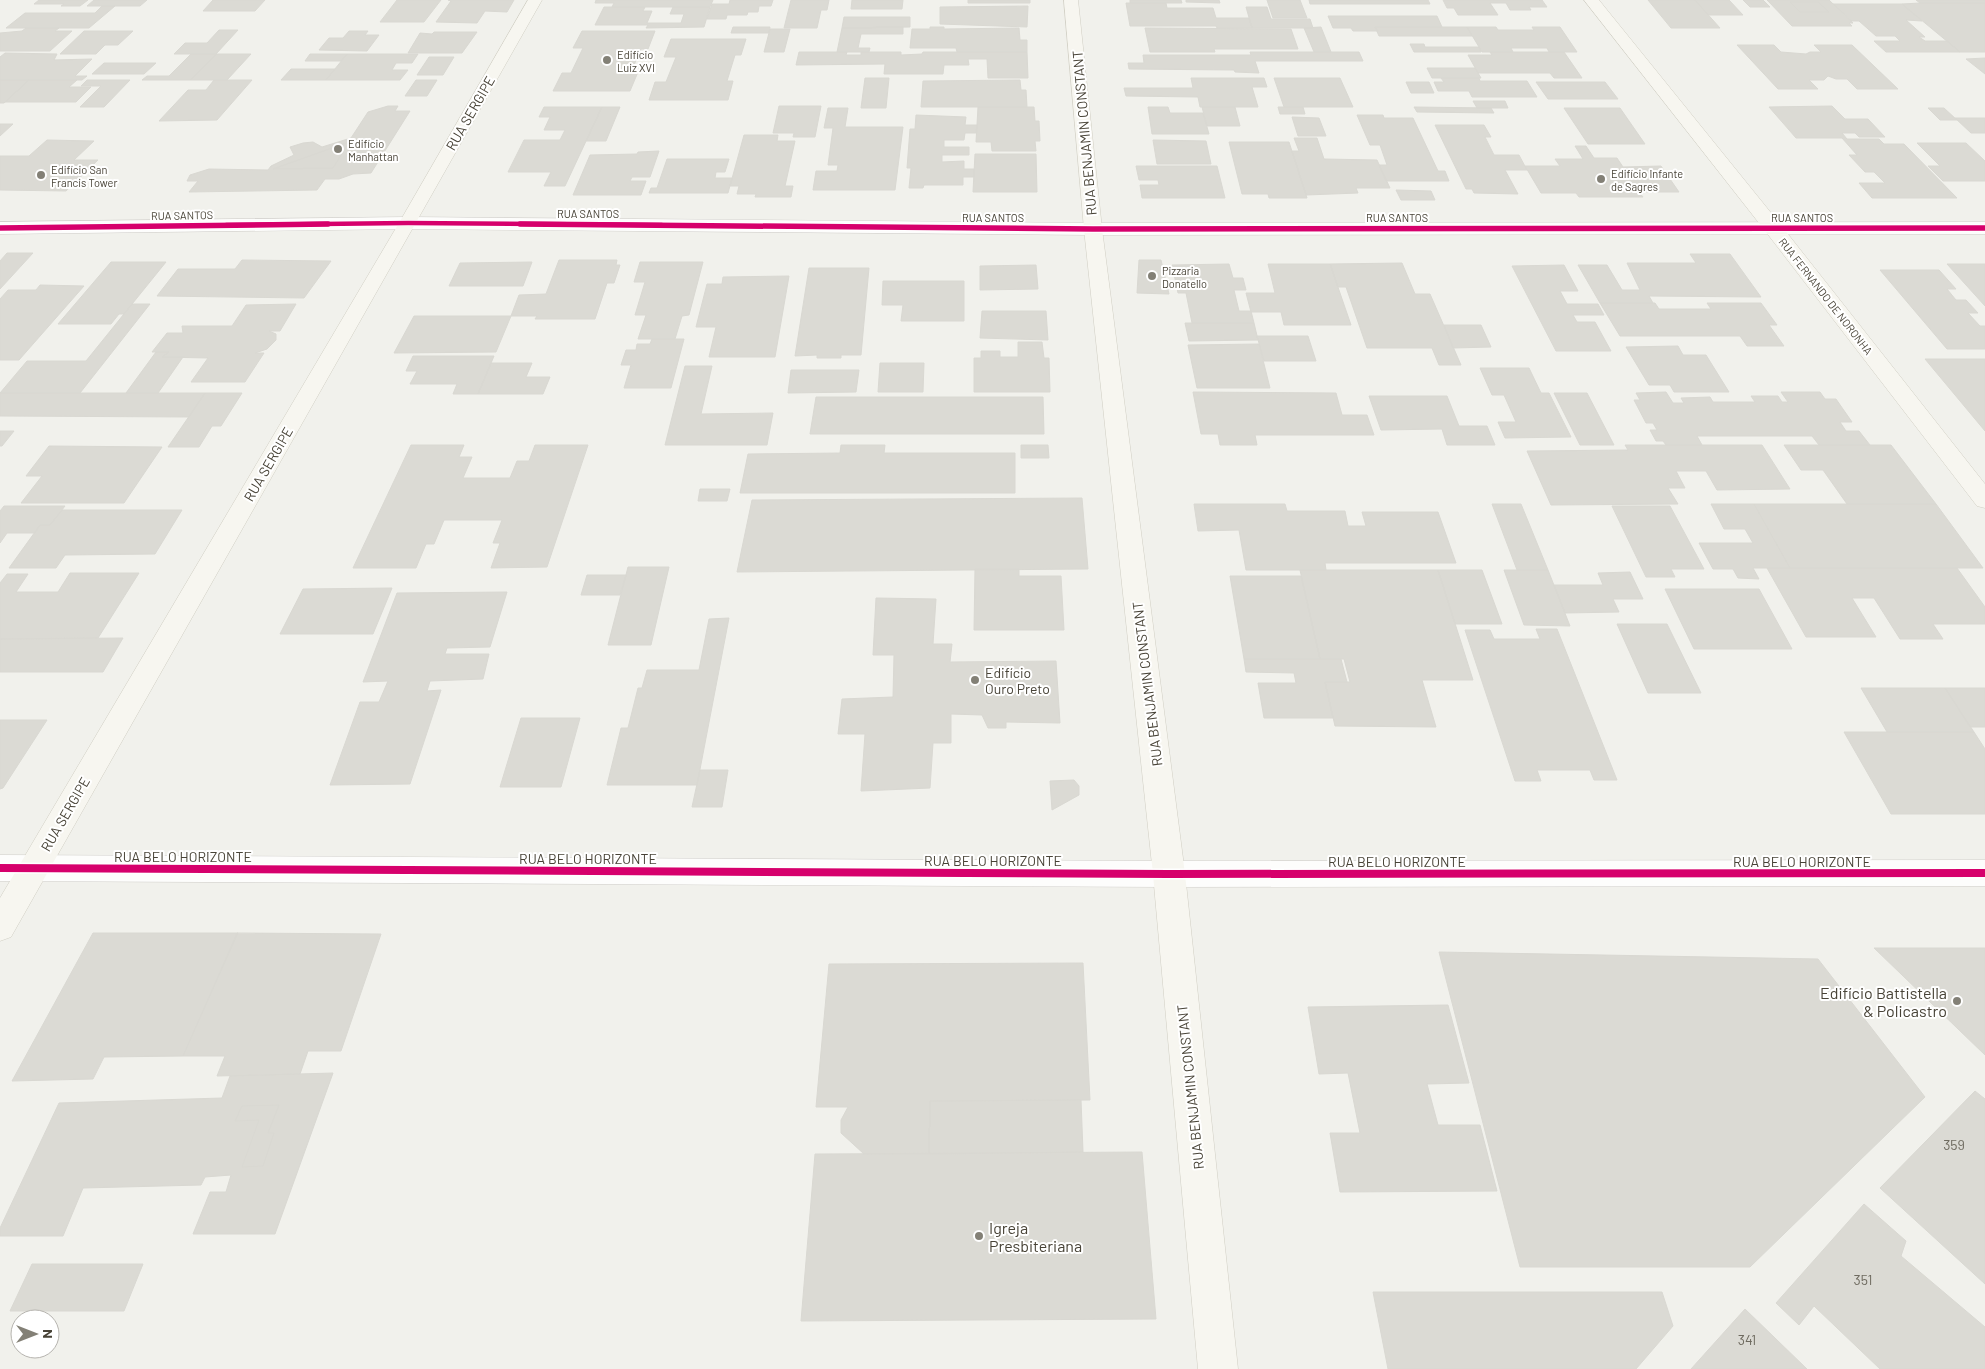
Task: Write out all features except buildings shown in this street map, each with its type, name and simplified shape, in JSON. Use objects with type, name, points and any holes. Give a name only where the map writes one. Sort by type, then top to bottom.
[{"type":"street","name":"RUA SERGIPE","points":[[0,927],[408,223],[534,0]]},
{"type":"street","name":"RUA BENJAMIN CONSTANT","points":[[1071,0],[1093,229],[1169,874],[1218,1369]]},
{"type":"street","name":"RUA FERNANDO DE NORONHA","points":[[1591,0],[1774,228],[1985,500]]},
{"type":"street","name":"RUA SANTOS","points":[[0,228],[408,223],[1093,229],[1985,228]]},
{"type":"street","name":"RUA BELO HORIZONTE","points":[[0,868],[1169,874],[1985,873]]},
{"type":"cycle path","points":[[0,228],[408,223],[1093,229],[1985,228]]},
{"type":"cycle path","points":[[0,868],[1169,874],[1985,873]]},
{"type":"place","name":"Edifício Luiz XVI","points":[[607,60]]},
{"type":"place","name":"Edifício Manhattan","points":[[338,149]]},
{"type":"place","name":"Edifício San Francis Tower","points":[[41,175]]},
{"type":"place","name":"Edifício Infante de Sagres","points":[[1601,179]]},
{"type":"place","name":"Pizzaria Donatello","points":[[1152,276]]},
{"type":"place","name":"Edifício Ouro Preto","points":[[975,680]]},
{"type":"place","name":"Edifício Battistella & Policastro","points":[[1957,1001]]},
{"type":"place","name":"Igreja Presbiteriana","points":[[979,1236]]}]
